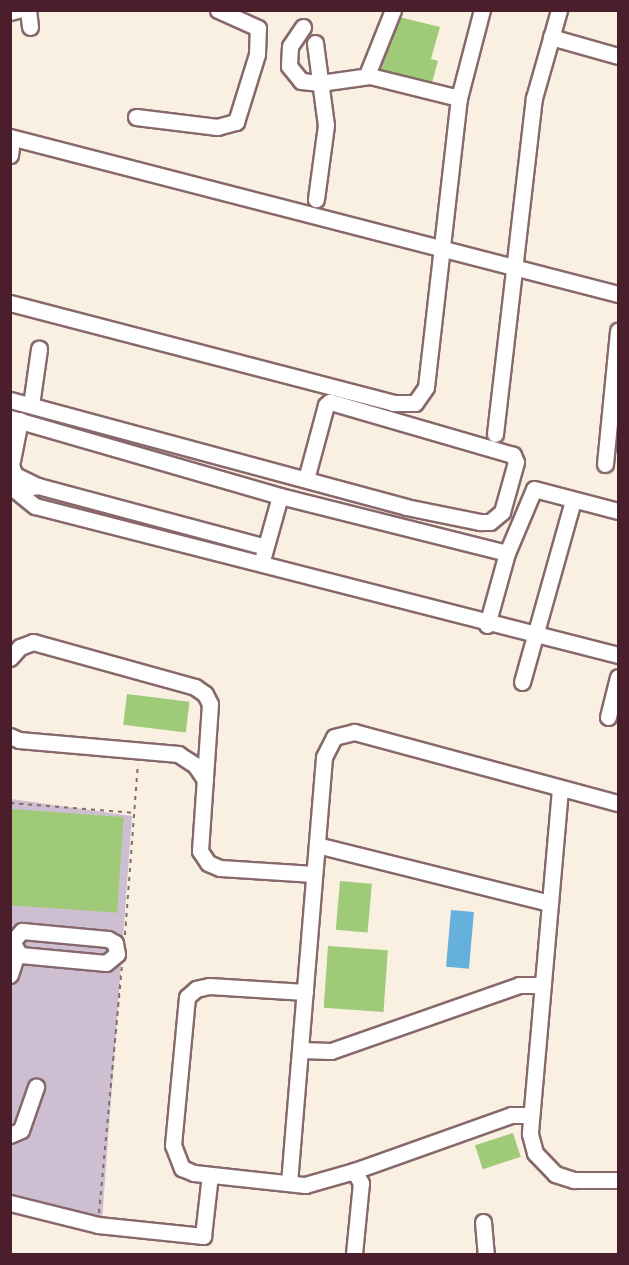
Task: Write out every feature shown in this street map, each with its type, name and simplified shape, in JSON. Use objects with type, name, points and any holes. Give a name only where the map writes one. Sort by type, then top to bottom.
[{"type":"street","points":[[10,12],[18,10]]},
{"type":"street","points":[[28,10],[30,27]]},
{"type":"street","points":[[136,117],[217,127],[236,122],[257,54],[258,28],[218,10]]},
{"type":"street","points":[[370,76],[393,10]]},
{"type":"street","points":[[10,303],[409,405],[415,403],[426,387],[459,98],[482,10]]},
{"type":"street","points":[[495,434],[512,269],[534,98],[559,10]]},
{"type":"street","points":[[303,27],[290,46],[289,66],[301,81],[320,83],[370,76],[459,98]]},
{"type":"street","points":[[551,37],[618,56]]},
{"type":"street","points":[[315,43],[326,125],[316,199]]},
{"type":"street","points":[[10,155],[11,137],[512,269],[618,294]]},
{"type":"street","points":[[605,464],[618,331]]},
{"type":"street","points":[[31,405],[39,349]]},
{"type":"street","points":[[10,400],[406,507],[489,522],[502,512],[516,462],[513,455],[330,402],[326,405],[306,479]]},
{"type":"street","points":[[265,547],[38,486],[15,475],[11,465],[15,419],[280,496],[507,553]]},
{"type":"street","points":[[15,488],[38,486]]},
{"type":"street","points":[[15,488],[35,506],[487,625],[618,655]]},
{"type":"street","points":[[487,625],[507,553],[534,489],[618,512]]},
{"type":"street","points":[[260,565],[280,496]]},
{"type":"street","points":[[522,682],[573,500]]},
{"type":"street","points":[[10,658],[20,647],[33,642],[195,687],[206,694],[210,704],[200,851],[208,862],[220,868],[314,874]]},
{"type":"street","points":[[608,717],[618,677]]},
{"type":"street","points":[[10,736],[19,741],[178,754],[193,748],[208,729]]},
{"type":"street","points":[[289,1183],[324,757],[334,736],[344,732],[618,803]]},
{"type":"street","points":[[178,754],[195,765],[205,780]]},
{"type":"street","points":[[560,789],[530,1134],[544,1167],[574,1180],[618,1180]]},
{"type":"street","points":[[317,844],[550,903]]},
{"type":"street","points":[[10,975],[14,934],[108,939],[117,950],[113,960],[106,963],[14,952]]},
{"type":"street","points":[[300,1050],[331,1051],[519,985],[543,985]]},
{"type":"street","points":[[304,992],[209,986],[196,989],[187,997],[173,1146],[182,1168],[210,1175],[305,1185],[354,1171],[511,1115],[531,1115]]},
{"type":"street","points":[[10,1135],[21,1130],[36,1087]]},
{"type":"street","points":[[354,1171],[361,1184],[358,1254]]},
{"type":"street","points":[[10,1203],[98,1225],[203,1236],[210,1175]]},
{"type":"street","points":[[483,1222],[486,1254]]},
{"type":"path","points":[[124,942],[136,813],[139,751]]},
{"type":"path","points":[[10,803],[136,813]]},
{"type":"path","points":[[98,1225],[122,966]]},
{"type":"shaded area","points":[[11,799],[132,816],[102,1221],[11,1210]]},
{"type":"green space","points":[[391,15],[440,27],[431,59],[438,61],[430,90],[375,75]]},
{"type":"green space","points":[[127,694],[190,702],[186,732],[123,725]]},
{"type":"green space","points":[[10,809],[124,817],[117,913],[10,905]]},
{"type":"green space","points":[[340,881],[372,884],[368,933],[336,930]]},
{"type":"green space","points":[[328,946],[388,950],[384,1012],[324,1008]]},
{"type":"green space","points":[[513,1133],[521,1157],[483,1169],[475,1145]]},
{"type":"water","points":[[451,910],[474,912],[469,969],[446,967]]}]
